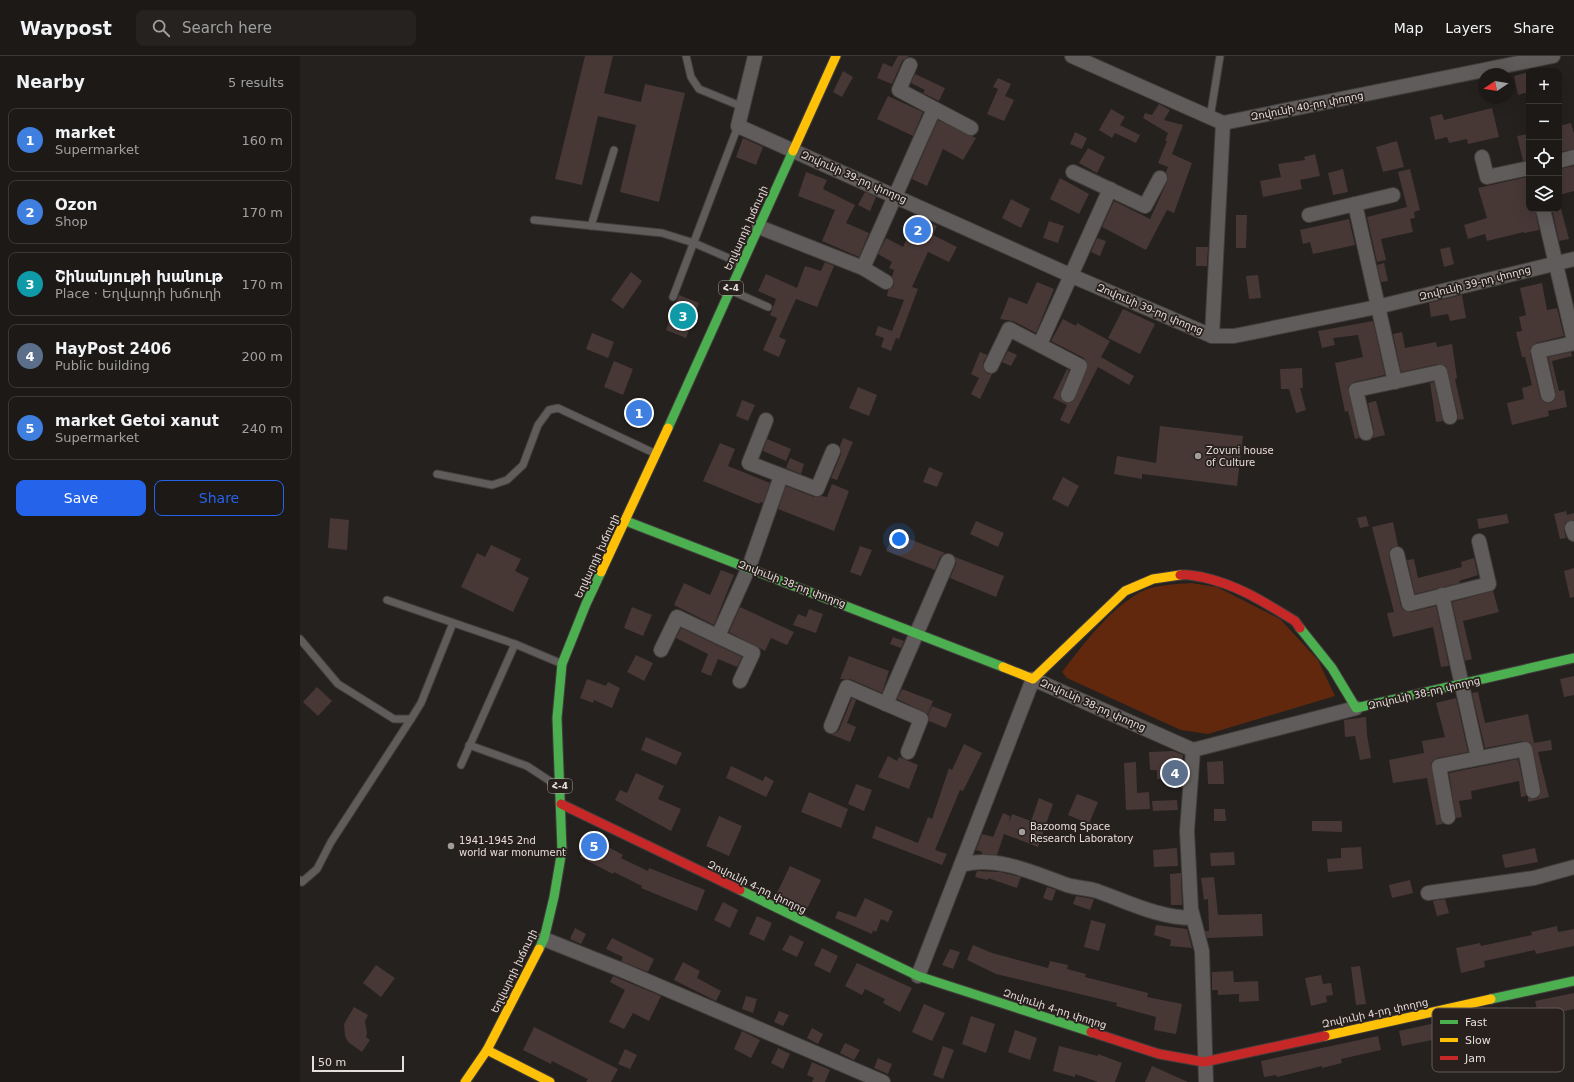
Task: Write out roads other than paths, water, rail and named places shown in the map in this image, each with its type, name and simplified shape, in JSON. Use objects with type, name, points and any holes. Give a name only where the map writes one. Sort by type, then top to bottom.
[{"type":"street","points":[[738,126],[756,56]]},
{"type":"street","name":"Եղվարդի խճուղի","points":[[465,1082],[487,1050],[544,940],[562,850],[557,718],[562,664],[586,604],[626,521],[836,56]]},
{"type":"street","points":[[1072,56],[1216,120],[1212,336]]},
{"type":"street","name":"Զովունի 40-րդ փողոց","points":[[1216,120],[1553,56]]},
{"type":"street","points":[[910,65],[900,90],[971,128]]},
{"type":"street","points":[[863,268],[934,109]]},
{"type":"street","name":"Զովունի 39-րդ փողոց","points":[[738,126],[896,195],[1072,276],[1212,336],[1234,336],[1377,307],[1574,259]]},
{"type":"street","points":[[1482,157],[1487,177],[1526,169]]},
{"type":"street","points":[[1562,160],[1574,158]]},
{"type":"street","points":[[1073,172],[1145,206],[1160,178]]},
{"type":"street","points":[[1040,344],[1110,189]]},
{"type":"street","points":[[1309,215],[1393,195]]},
{"type":"street","points":[[1355,204],[1395,382]]},
{"type":"street","points":[[1543,212],[1557,263],[1574,342],[1538,351],[1548,395]]},
{"type":"street","points":[[758,227],[863,268],[886,282]]},
{"type":"street","points":[[991,366],[1008,329],[1040,344],[1080,366],[1068,394]]},
{"type":"street","points":[[1366,433],[1356,390],[1440,372],[1450,417]]},
{"type":"street","points":[[766,420],[749,463],[817,489],[833,451]]},
{"type":"street","points":[[718,636],[749,567],[781,476]]},
{"type":"street","name":"Զովունի 38-րդ փողոց","points":[[626,521],[749,567],[1033,679],[1192,750],[1356,708],[1574,658]]},
{"type":"street","points":[[1396,554],[1409,604],[1489,584],[1480,541]]},
{"type":"street","points":[[886,704],[948,561]]},
{"type":"street","points":[[918,976],[1033,679],[1125,591],[1153,579],[1186,574],[1219,581],[1248,592],[1295,621],[1332,668],[1356,708]]},
{"type":"street","points":[[1442,595],[1478,758]]},
{"type":"street","points":[[661,650],[677,618],[754,652],[740,680]]},
{"type":"street","points":[[831,726],[847,687],[921,719],[908,752]]},
{"type":"street","points":[[1448,817],[1439,766],[1525,749],[1533,790]]},
{"type":"street","points":[[1192,750],[1187,831],[1191,909],[1202,952],[1204,1062],[1206,1082]]},
{"type":"street","name":"Զովունի 4-րդ փողոց","points":[[561,804],[918,976],[1159,1054],[1204,1062],[1432,1012]]},
{"type":"street","points":[[961,865],[974,861],[1008,865],[1073,887],[1092,890],[1153,912],[1176,918],[1193,918]]},
{"type":"street","points":[[1428,893],[1534,878],[1574,867]]},
{"type":"street","points":[[544,940],[624,972],[883,1082]]},
{"type":"street","name":"Զովունի 4-րդ փողոց","points":[[1451,1008],[1574,981]]},
{"type":"street","points":[[487,1050],[550,1082]]},
{"type":"lane","points":[[686,56],[691,77],[700,89],[743,107]]},
{"type":"lane","points":[[1216,120],[1220,56]]},
{"type":"lane","points":[[673,297],[738,126]]},
{"type":"lane","points":[[591,226],[614,150]]},
{"type":"lane","points":[[534,220],[662,233],[694,243],[742,264]]},
{"type":"lane","points":[[730,290],[768,307]]},
{"type":"lane","points":[[437,474],[492,485],[507,480],[523,465],[538,425],[549,410],[558,408],[656,454]]},
{"type":"lane","points":[[387,600],[453,624],[515,644],[562,664]]},
{"type":"lane","points":[[300,880],[302,882],[317,869],[331,842],[421,703],[453,624]]},
{"type":"lane","points":[[300,639],[338,684],[394,719],[411,719]]},
{"type":"lane","points":[[461,765],[515,644]]},
{"type":"lane","points":[[469,745],[526,766],[554,785],[560,786]]},
{"type":"place","name":"Ozon","points":[[918,230]]},
{"type":"place","name":"Շինանյութի խանութ","points":[[683,316]]},
{"type":"place","name":"market","points":[[639,413]]},
{"type":"place","name":"Zovuni house of Culture","points":[[1198,456]]},
{"type":"place","name":"HayPost 2406","points":[[1175,773]]},
{"type":"place","name":"Bazoomq Space Research Laboratory","points":[[1022,832]]},
{"type":"place","name":"1941-1945 2nd world war monument","points":[[451,846]]},
{"type":"place","name":"market Getoi xanut","points":[[594,846]]}]
